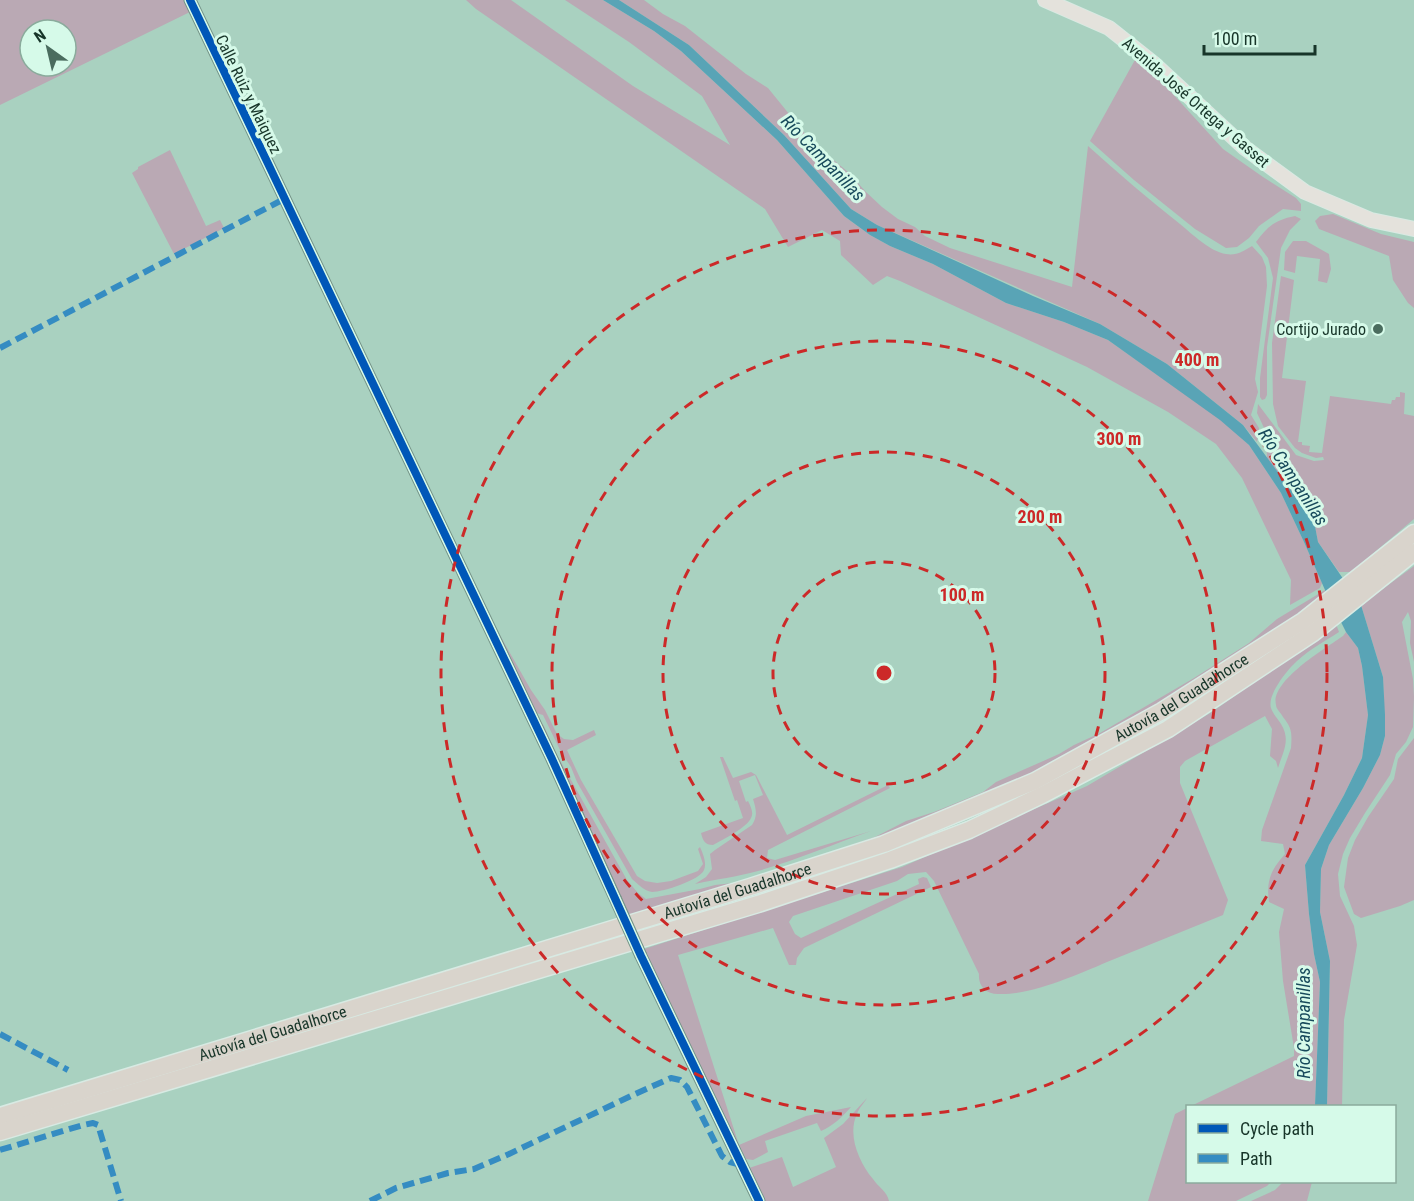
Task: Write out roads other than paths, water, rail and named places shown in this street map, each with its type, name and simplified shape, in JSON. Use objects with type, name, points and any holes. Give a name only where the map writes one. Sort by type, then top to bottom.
[{"type":"highway","name":"Autovía del Guadalhorce","points":[[0,1132],[758,904],[890,860],[969,830],[1042,795],[1168,729],[1388,568],[1412,539]]},
{"type":"highway","points":[[1388,568],[1414,557]]},
{"type":"highway","name":"Autovía del Guadalhorce","points":[[0,1116],[884,844],[1035,781],[1308,627]]},
{"type":"main road","name":"Avenida José Ortega y Gasset","points":[[1045,0],[1109,28],[1153,63],[1245,148],[1305,192],[1371,220],[1414,229]]},
{"type":"street","name":"Calle Ruiz y Maiquez","points":[[190,0],[552,759],[641,956],[759,1201]]},
{"type":"water","points":[[603,0],[619,0],[689,45],[784,135],[851,209],[877,225],[1100,324],[1167,364],[1243,425],[1314,521],[1318,542],[1361,605],[1383,677],[1385,715],[1385,736],[1380,755],[1329,845],[1321,869],[1320,912],[1330,961],[1327,1105],[1315,1105],[1320,982],[1314,954],[1305,865],[1362,758],[1368,715],[1358,648],[1346,632],[1325,590],[1281,493],[1249,445],[1220,420],[1108,340],[1064,322],[1006,303],[933,264],[890,246],[844,216],[777,140],[681,51],[654,31]]},
{"type":"place","name":"Cortijo Jurado","points":[[1378,329]]},
{"type":"water label","name":"Río Campanillas","points":[[823,158]]},
{"type":"water label","name":"Río Campanillas","points":[[1293,477]]},
{"type":"water label","name":"Río Campanillas","points":[[1304,1023]]}]
